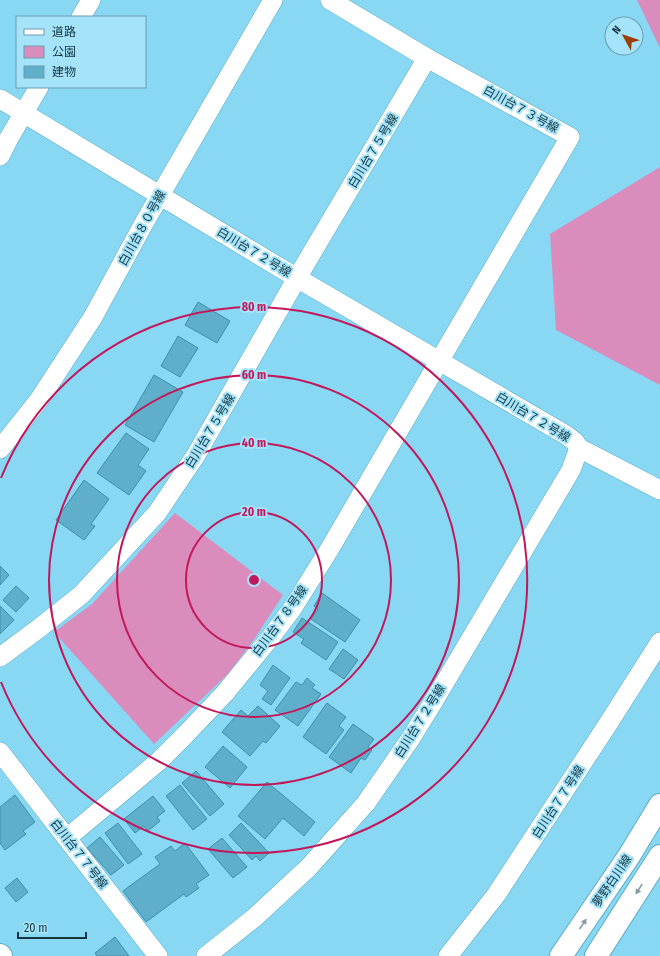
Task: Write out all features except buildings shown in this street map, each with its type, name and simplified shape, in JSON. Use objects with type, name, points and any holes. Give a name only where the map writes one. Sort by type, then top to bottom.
[{"type":"street","points":[[82,16],[91,0]]},
{"type":"street","name":"白川台８０号線","points":[[0,449],[39,400],[93,317],[144,223],[273,0]]},
{"type":"street","name":"白川台７３号線","points":[[330,0],[428,58],[570,137],[439,361]]},
{"type":"street","name":"白川台７５号線","points":[[0,657],[81,595],[157,513],[196,455],[297,278],[428,58]]},
{"type":"street","points":[[0,156],[38,88]]},
{"type":"street","name":"白川台７２号線","points":[[0,99],[297,278],[566,435],[575,442],[579,448],[571,470],[432,704],[411,738],[366,803],[309,867],[254,918],[206,956]]},
{"type":"street","name":"白川台７８号線","points":[[67,838],[142,776],[185,736],[225,693],[270,638],[292,609],[324,557],[439,361]]},
{"type":"street","points":[[579,448],[660,490]]},
{"type":"street","name":"白川台７７号線","points":[[448,956],[496,894],[660,642]]},
{"type":"street","name":"白川台７７号線","points":[[0,752],[158,956]]},
{"type":"street","name":"夢野白川線","points":[[561,956],[629,856],[660,805]]},
{"type":"street","points":[[596,956],[660,856]]},
{"type":"green space","points":[[637,0],[660,0],[660,48]]},
{"type":"green space","points":[[660,167],[660,385],[556,330],[550,234]]},
{"type":"green space","points":[[175,513],[283,595],[253,641],[228,674],[154,744],[54,632],[92,604]]}]
